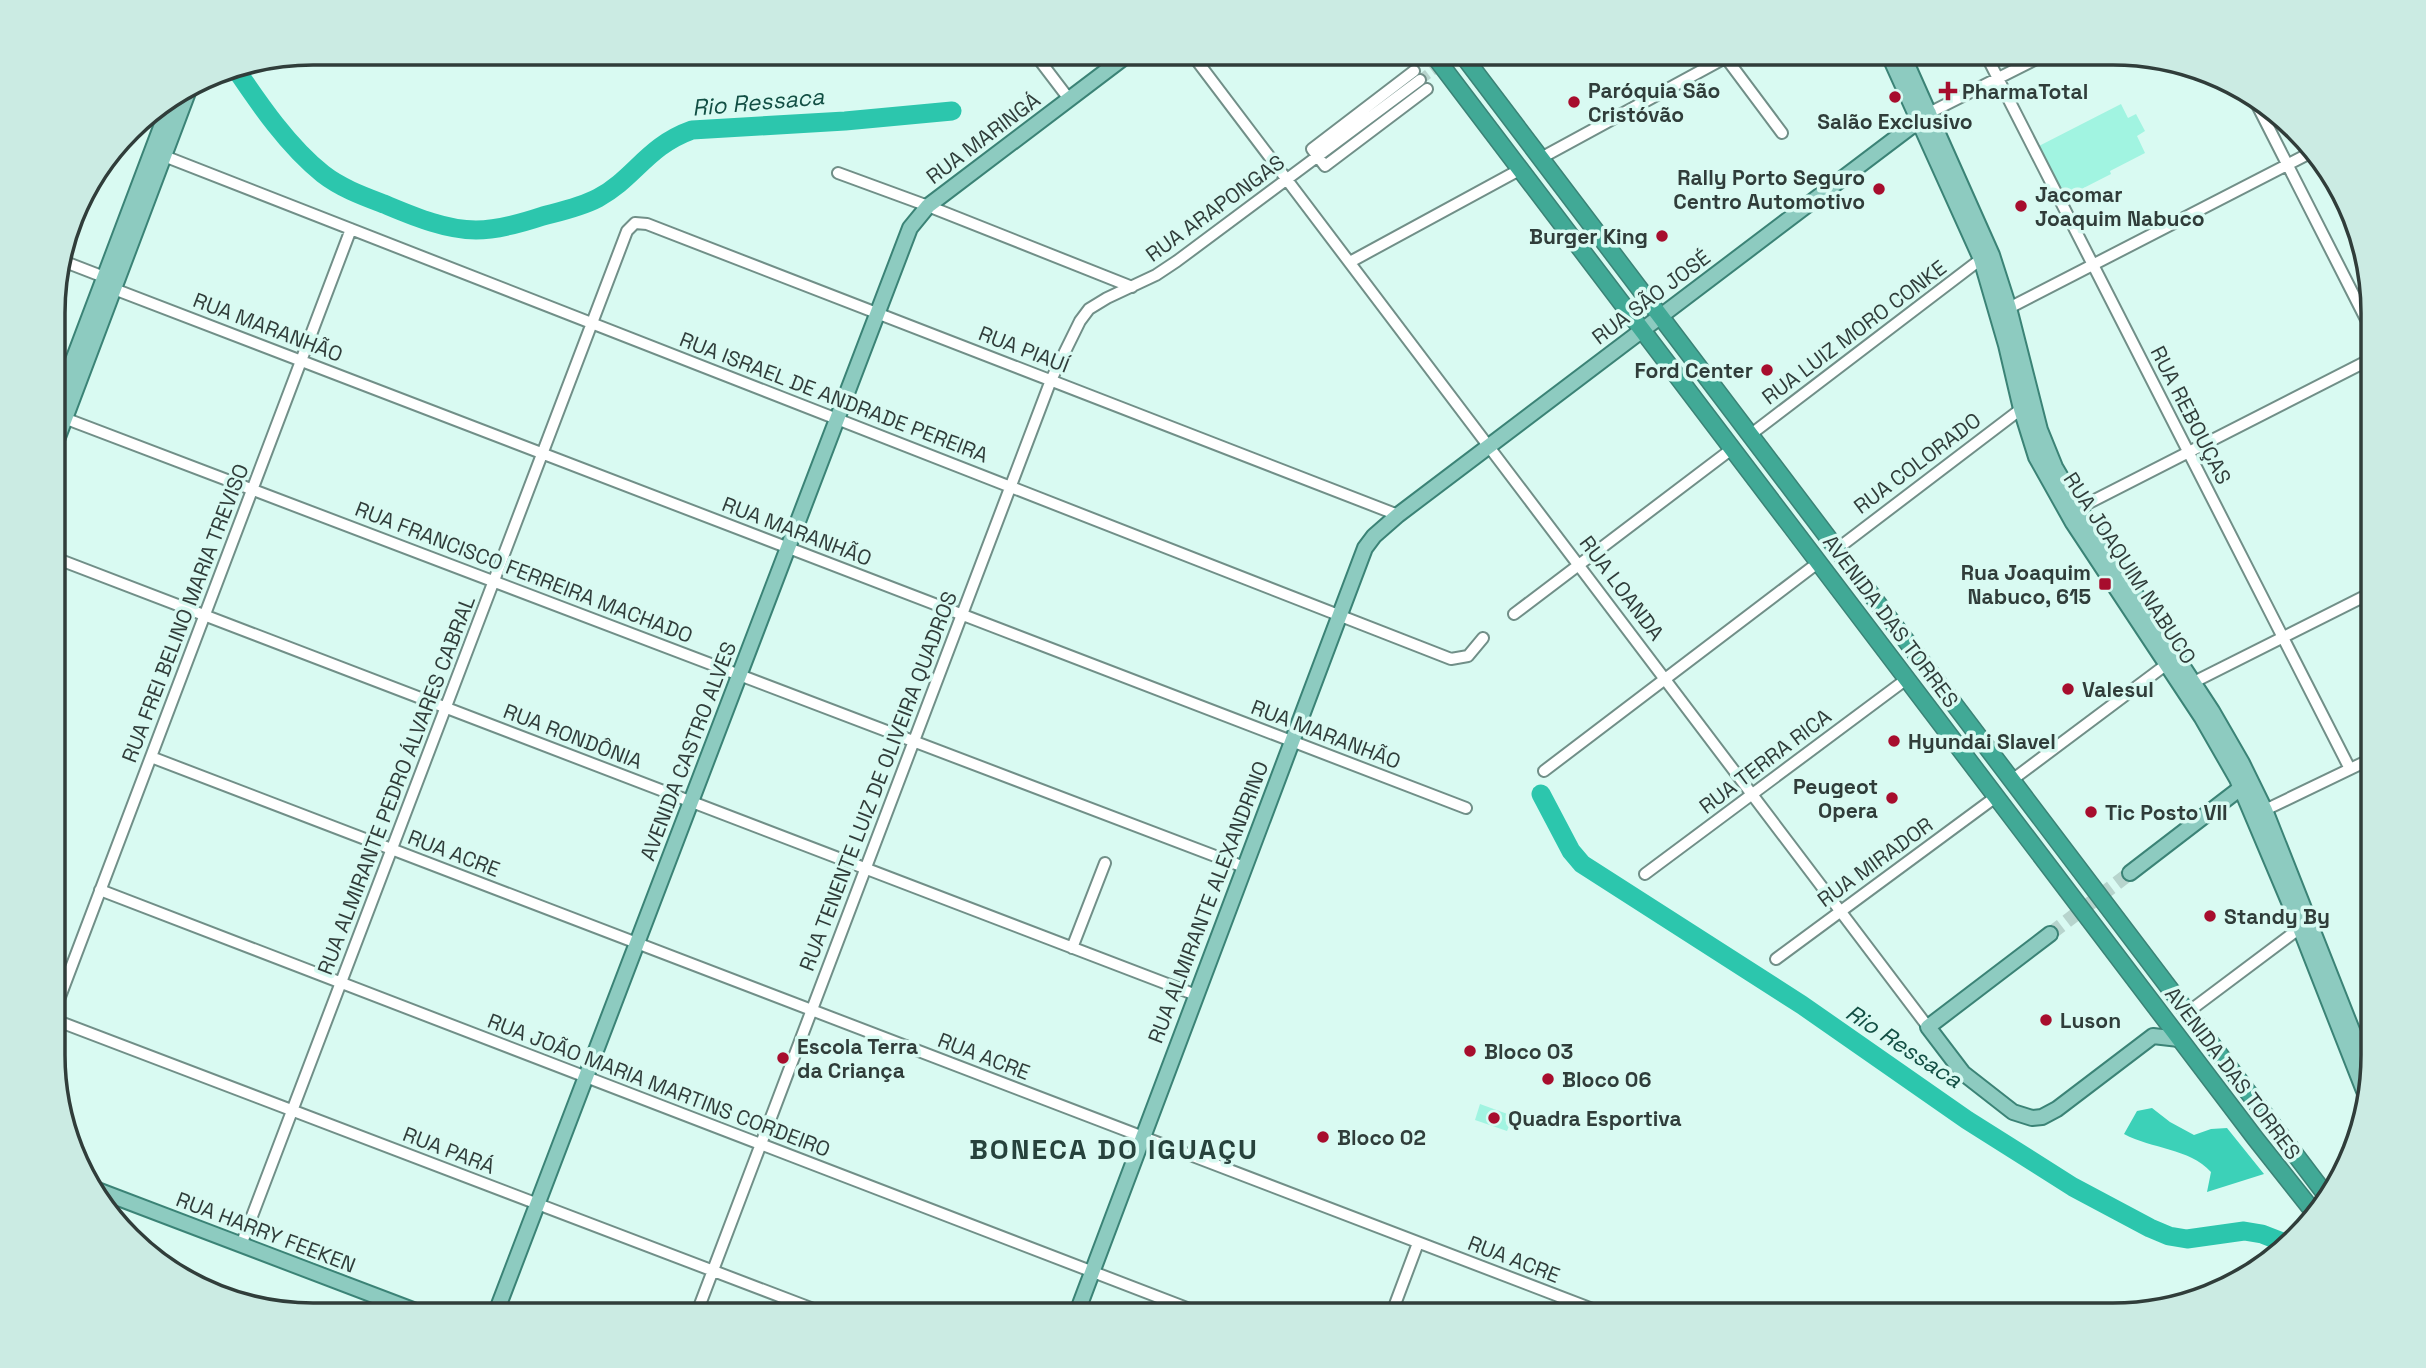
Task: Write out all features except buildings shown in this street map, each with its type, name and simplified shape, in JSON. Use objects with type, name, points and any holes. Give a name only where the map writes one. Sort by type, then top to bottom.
[{"type":"highway","name":"AVENIDA DAS TORRES","points":[[1442,65],[2179,1039],[2310,1206]]},
{"type":"highway","name":"AVENIDA DAS TORRES","points":[[1474,65],[1541,158],[2322,1190]]},
{"type":"main road","name":"RUA MARINGÁ","points":[[928,206],[1113,65]]},
{"type":"main road","name":"RUA JOAQUIM NABUCO","points":[[1895,65],[1993,256],[2040,430],[2055,467],[2188,685],[2242,788],[2260,812],[2300,928],[2360,1081]]},
{"type":"main road","name":"RUA JOAQUIM NABUCO","points":[[1906,65],[1924,117],[1981,260],[2036,457],[2055,494],[2167,664],[2188,685],[2229,740],[2361,1054]]},
{"type":"main road","points":[[65,410],[114,289],[185,101]]},
{"type":"main road","points":[[65,381],[166,113]]},
{"type":"main road","name":"RUA SÃO JOSÉ","points":[[1398,515],[1924,117]]},
{"type":"main road","name":"AVENIDA CASTRO ALVES","points":[[500,1303],[910,228],[928,206]]},
{"type":"main road","name":"RUA ALMIRANTE ALEXANDRINO","points":[[1080,1303],[1338,615],[1365,548],[1374,536],[1398,515]]},
{"type":"main road","points":[[2130,873],[2242,788]]},
{"type":"main road","points":[[1928,1027],[2050,934]]},
{"type":"main road","name":"RUA LOANDA","points":[[1928,1027],[1954,1064],[1972,1083],[2022,1117],[2042,1117],[2057,1110],[2153,1036],[2179,1039]]},
{"type":"main road","name":"RUA HARRY FEEKEN","points":[[106,1194],[393,1303]]},
{"type":"street","points":[[1044,65],[1069,99]]},
{"type":"street","name":"RUA LOANDA","points":[[1201,65],[1928,1027]]},
{"type":"street","points":[[1541,158],[1707,65]]},
{"type":"street","points":[[1735,65],[1782,133]]},
{"type":"street","name":"RUA REBOUÇAS","points":[[1991,65],[2350,769]]},
{"type":"street","points":[[1924,117],[2022,65]]},
{"type":"street","name":"RUA ARAPONGAS","points":[[1420,80],[1325,166],[1318,157],[1312,149],[1420,80]]},
{"type":"street","points":[[2262,114],[2361,310]]},
{"type":"street","name":"RUA ISRAEL DE ANDRADE PEREIRA","points":[[164,156],[1451,659],[1468,656],[1483,638]]},
{"type":"street","points":[[2009,308],[2305,156]]},
{"type":"street","name":"RUA ARAPONGAS","points":[[1132,287],[1171,265],[1318,157]]},
{"type":"street","points":[[1350,262],[1521,169]]},
{"type":"street","points":[[838,173],[1132,287]]},
{"type":"street","name":"RUA PIAUÍ","points":[[635,223],[648,224],[1398,515]]},
{"type":"street","name":"RUA ALMIRANTE PEDRO ÁLVARES CABRAL","points":[[241,1245],[627,231],[635,223]]},
{"type":"street","name":"RUA FREI BELINO MARIA TREVISO","points":[[65,983],[351,229]]},
{"type":"street","name":"RUA LUIZ MORO CONKE","points":[[1750,435],[1981,260]]},
{"type":"street","points":[[70,264],[104,277],[114,289]]},
{"type":"street","name":"RUA TENENTE LUIZ DE OLIVEIRA QUADROS","points":[[700,1303],[1051,380],[1080,321],[1089,309],[1132,287]]},
{"type":"street","name":"RUA MARANHÃO","points":[[114,289],[1466,808]]},
{"type":"street","points":[[2079,508],[2361,364]]},
{"type":"street","name":"RUA COLORADO","points":[[1837,549],[2021,409]]},
{"type":"street","name":"RUA FRANCISCO FERREIRA MACHADO","points":[[65,424],[252,490],[1244,867]]},
{"type":"street","points":[[1514,614],[1733,448]]},
{"type":"street","name":"RUA RONDÔNIA","points":[[65,562],[1196,995]]},
{"type":"street","points":[[1544,771],[1819,562]]},
{"type":"street","points":[[2188,685],[2361,598]]},
{"type":"street","points":[[2012,780],[2167,664]]},
{"type":"street","name":"RUA TERRA RICA","points":[[1645,874],[1908,678]]},
{"type":"street","name":"RUA ACRE","points":[[150,757],[1576,1303]]},
{"type":"street","points":[[2260,812],[2361,764]]},
{"type":"street","name":"RUA MIRADOR","points":[[1776,959],[1997,796]]},
{"type":"street","points":[[1072,948],[1105,863]]},
{"type":"street","name":"RUA JOÃO MARIA MARTINS CORDEIRO","points":[[100,890],[1173,1303]]},
{"type":"street","points":[[2188,1013],[2300,928]]},
{"type":"street","name":"RUA PARÁ","points":[[65,1024],[797,1303]]},
{"type":"street","points":[[1396,1303],[1418,1243]]},
{"type":"street","points":[[380,1303],[382,1299]]},
{"type":"green space","points":[[2121,104],[2128,118],[2136,114],[2145,131],[2137,136],[2145,153],[2064,198],[2037,147]]},
{"type":"green space","name":"Quadra Esportiva","points":[[1480,1104],[1513,1116],[1507,1131],[1475,1120]]},
{"type":"green space","points":[[2152,1108],[2194,1135],[2211,1129],[2227,1128],[2264,1174],[2207,1192],[2211,1172],[2202,1164],[2181,1153],[2124,1134],[2137,1111]]},
{"type":"waterway","name":"Rio Ressaca","points":[[240,76],[286,138],[330,179],[418,218],[441,225],[484,230],[510,226],[592,201],[611,190],[652,153],[692,130],[845,121],[952,111]]},
{"type":"waterway","name":"Rio Ressaca","points":[[1541,794],[1571,851],[1582,864],[1802,1005],[1967,1120],[2073,1187],[2169,1236],[2187,1239],[2244,1231],[2279,1241]]},
{"type":"tunnel","points":[[1420,80],[1440,65]]},
{"type":"tunnel","points":[[2050,934],[2130,873]]},
{"type":"place","name":"PharmaTotal","points":[[1948,91]]},
{"type":"place","name":"Salão Exclusivo","points":[[1895,97]]},
{"type":"place","name":"Paróquia São Cristóvão","points":[[1574,102]]},
{"type":"place","name":"Rally Porto Seguro Centro Automotivo","points":[[1879,189]]},
{"type":"place","name":"Jacomar Joaquim Nabuco","points":[[2021,206]]},
{"type":"place","name":"Burger King","points":[[1662,236]]},
{"type":"place","name":"Ford Center","points":[[1767,370]]},
{"type":"place","name":"Rua Joaquim Nabuco, 615","points":[[2105,584]]},
{"type":"place","name":"Valesul","points":[[2068,689]]},
{"type":"place","name":"Hyundai Slavel","points":[[1894,741]]},
{"type":"place","name":"Peugeot Opera","points":[[1892,798]]},
{"type":"place","name":"Tic Posto VII","points":[[2091,812]]},
{"type":"place","name":"Standy By","points":[[2210,916]]},
{"type":"place","name":"Luson","points":[[2046,1020]]},
{"type":"place","name":"Bloco 03","points":[[1470,1051]]},
{"type":"place","name":"Escola Terra da Criança","points":[[783,1058]]},
{"type":"place","name":"Bloco 06","points":[[1548,1079]]},
{"type":"place","name":"Quadra Esportiva","points":[[1494,1118]]},
{"type":"place","name":"Bloco 02","points":[[1323,1137]]},
{"type":"district","name":"BONECA DO IGUAÇU","points":[[1114,1149]]}]
